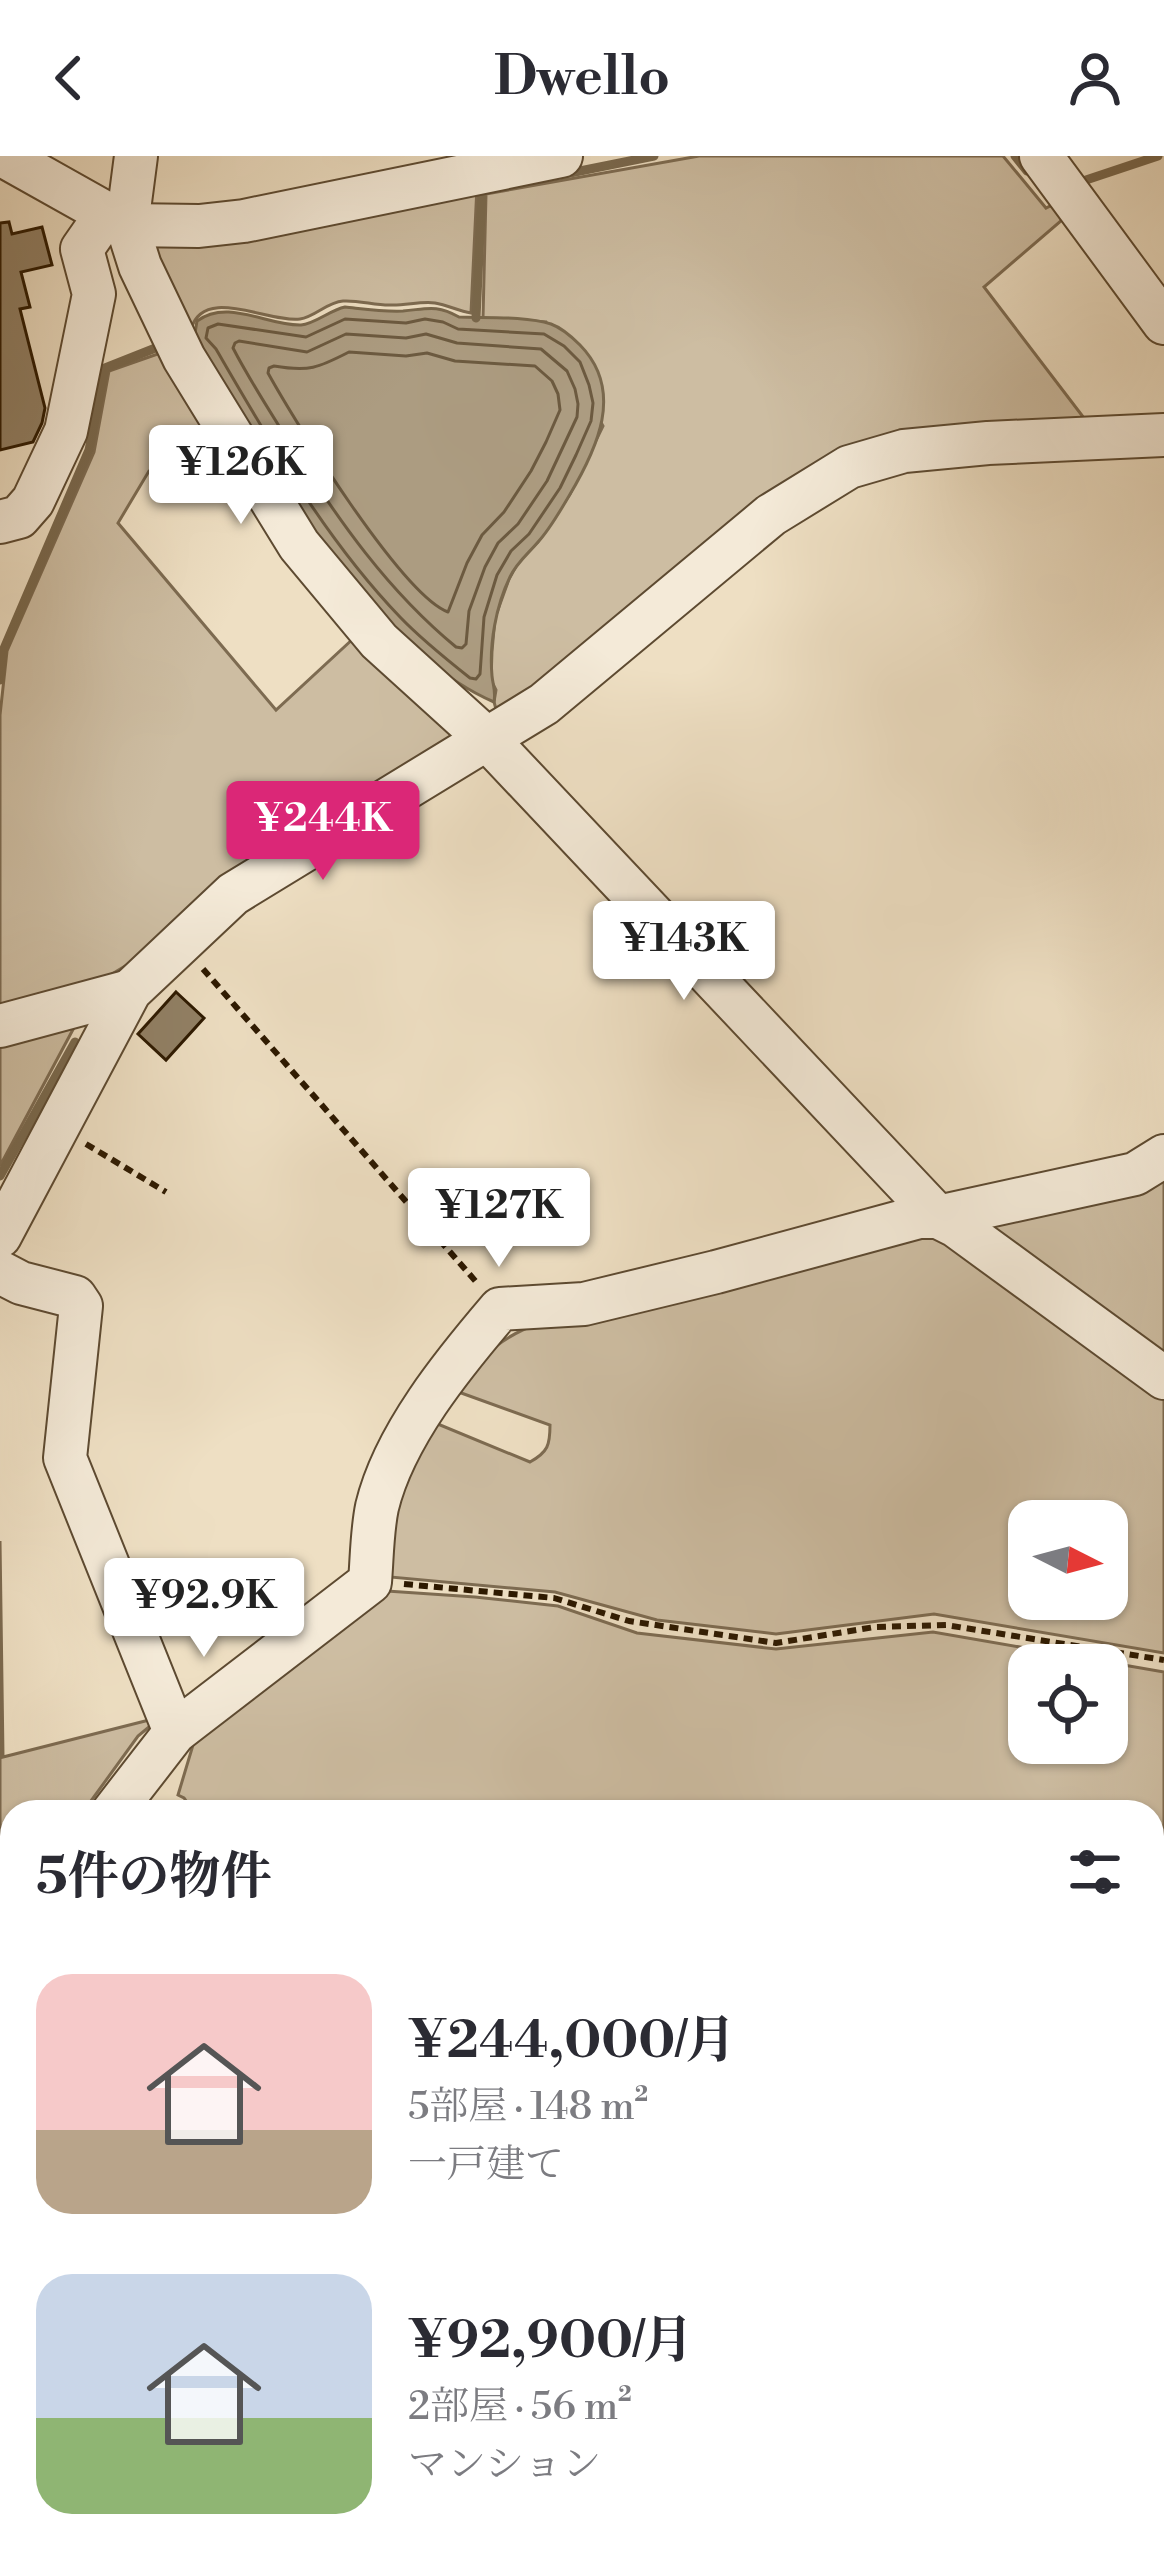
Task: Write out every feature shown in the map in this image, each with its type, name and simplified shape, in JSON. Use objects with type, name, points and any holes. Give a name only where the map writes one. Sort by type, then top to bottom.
[{"type":"street","points":[[4,156],[117,219],[199,226],[244,221],[561,156]]},
{"type":"street","points":[[0,522],[19,517],[34,501],[66,431],[94,294],[82,249],[117,219],[136,156]]},
{"type":"street","points":[[1041,156],[1164,322]]},
{"type":"street","points":[[117,219],[184,358],[299,545],[379,641],[487,739],[938,1217],[1164,1378]]},
{"type":"street","points":[[0,1236],[130,991],[233,894],[544,704],[771,515],[849,467],[904,451],[1164,436]]},
{"type":"street","points":[[0,1026],[130,991]]},
{"type":"street","points":[[122,1800],[175,1732],[370,1582],[377,1507],[396,1457],[463,1352],[500,1309],[584,1304],[920,1217],[1136,1174],[1164,1156]]},
{"type":"street","points":[[0,1272],[21,1283],[75,1297],[81,1306],[65,1458],[175,1732]]},
{"type":"path","points":[[181,944],[500,1309]]},
{"type":"path","points":[[58,1127],[166,1192]]},
{"type":"path","points":[[370,1582],[554,1598],[629,1621],[776,1643],[875,1627],[946,1625],[1164,1660]]},
{"type":"shaded area","points":[[699,156],[1003,156],[1046,208],[1060,201],[1069,214],[984,287],[1087,422],[914,432],[498,716],[491,680],[492,651],[495,618],[509,579],[570,494],[603,426],[546,322],[483,318],[486,194]]},
{"type":"shaded area","points":[[477,186],[471,313],[435,303],[343,301],[300,319],[209,309],[191,329],[144,237]]},
{"type":"shaded area","points":[[169,350],[216,429],[149,471],[118,523],[276,710],[355,637],[453,731],[447,750],[145,954],[102,980],[0,1011],[0,715],[7,651],[94,452],[109,371]]},
{"type":"shaded area","points":[[77,1022],[0,1166],[0,1042]]},
{"type":"shaded area","points":[[1164,1166],[1164,1368],[967,1215]]},
{"type":"shaded area","points":[[922,1224],[1164,1387],[1164,1653],[934,1614],[776,1634],[657,1620],[555,1592],[379,1576],[384,1525],[433,1422],[530,1462],[544,1451],[550,1425],[453,1390],[502,1342],[527,1328]]},
{"type":"shaded area","points":[[0,1541],[3,1757],[161,1717],[138,1736],[92,1800],[0,1800]]},
{"type":"shaded area","points":[[372,1590],[558,1606],[637,1633],[776,1649],[933,1632],[1008,1645],[1008,1764],[1128,1764],[1128,1666],[1164,1672],[1164,1800],[178,1795],[193,1745]]},
{"type":"water","points":[[345,307],[438,309],[459,317],[551,324],[580,345],[601,381],[602,420],[589,459],[551,526],[513,572],[501,600],[492,651],[494,702],[448,676],[362,594],[287,490],[194,339],[197,321],[222,312],[301,325]]},
{"type":"building","points":[[9,222],[12,234],[42,227],[52,265],[21,272],[30,307],[20,309],[45,408],[42,423],[33,442],[0,450],[0,223]]},
{"type":"building","points":[[176,992],[204,1018],[166,1060],[138,1034]]},
{"type":"waterway","points":[[565,174],[654,156]]},
{"type":"waterway","points":[[1015,156],[1027,171]]},
{"type":"waterway","points":[[1086,180],[1158,156]]},
{"type":"waterway","points":[[476,318],[482,190],[489,188]]},
{"type":"waterway","points":[[0,680],[3,651],[89,450],[105,368],[158,347]]},
{"type":"waterway","points":[[0,1176],[75,1042]]}]
